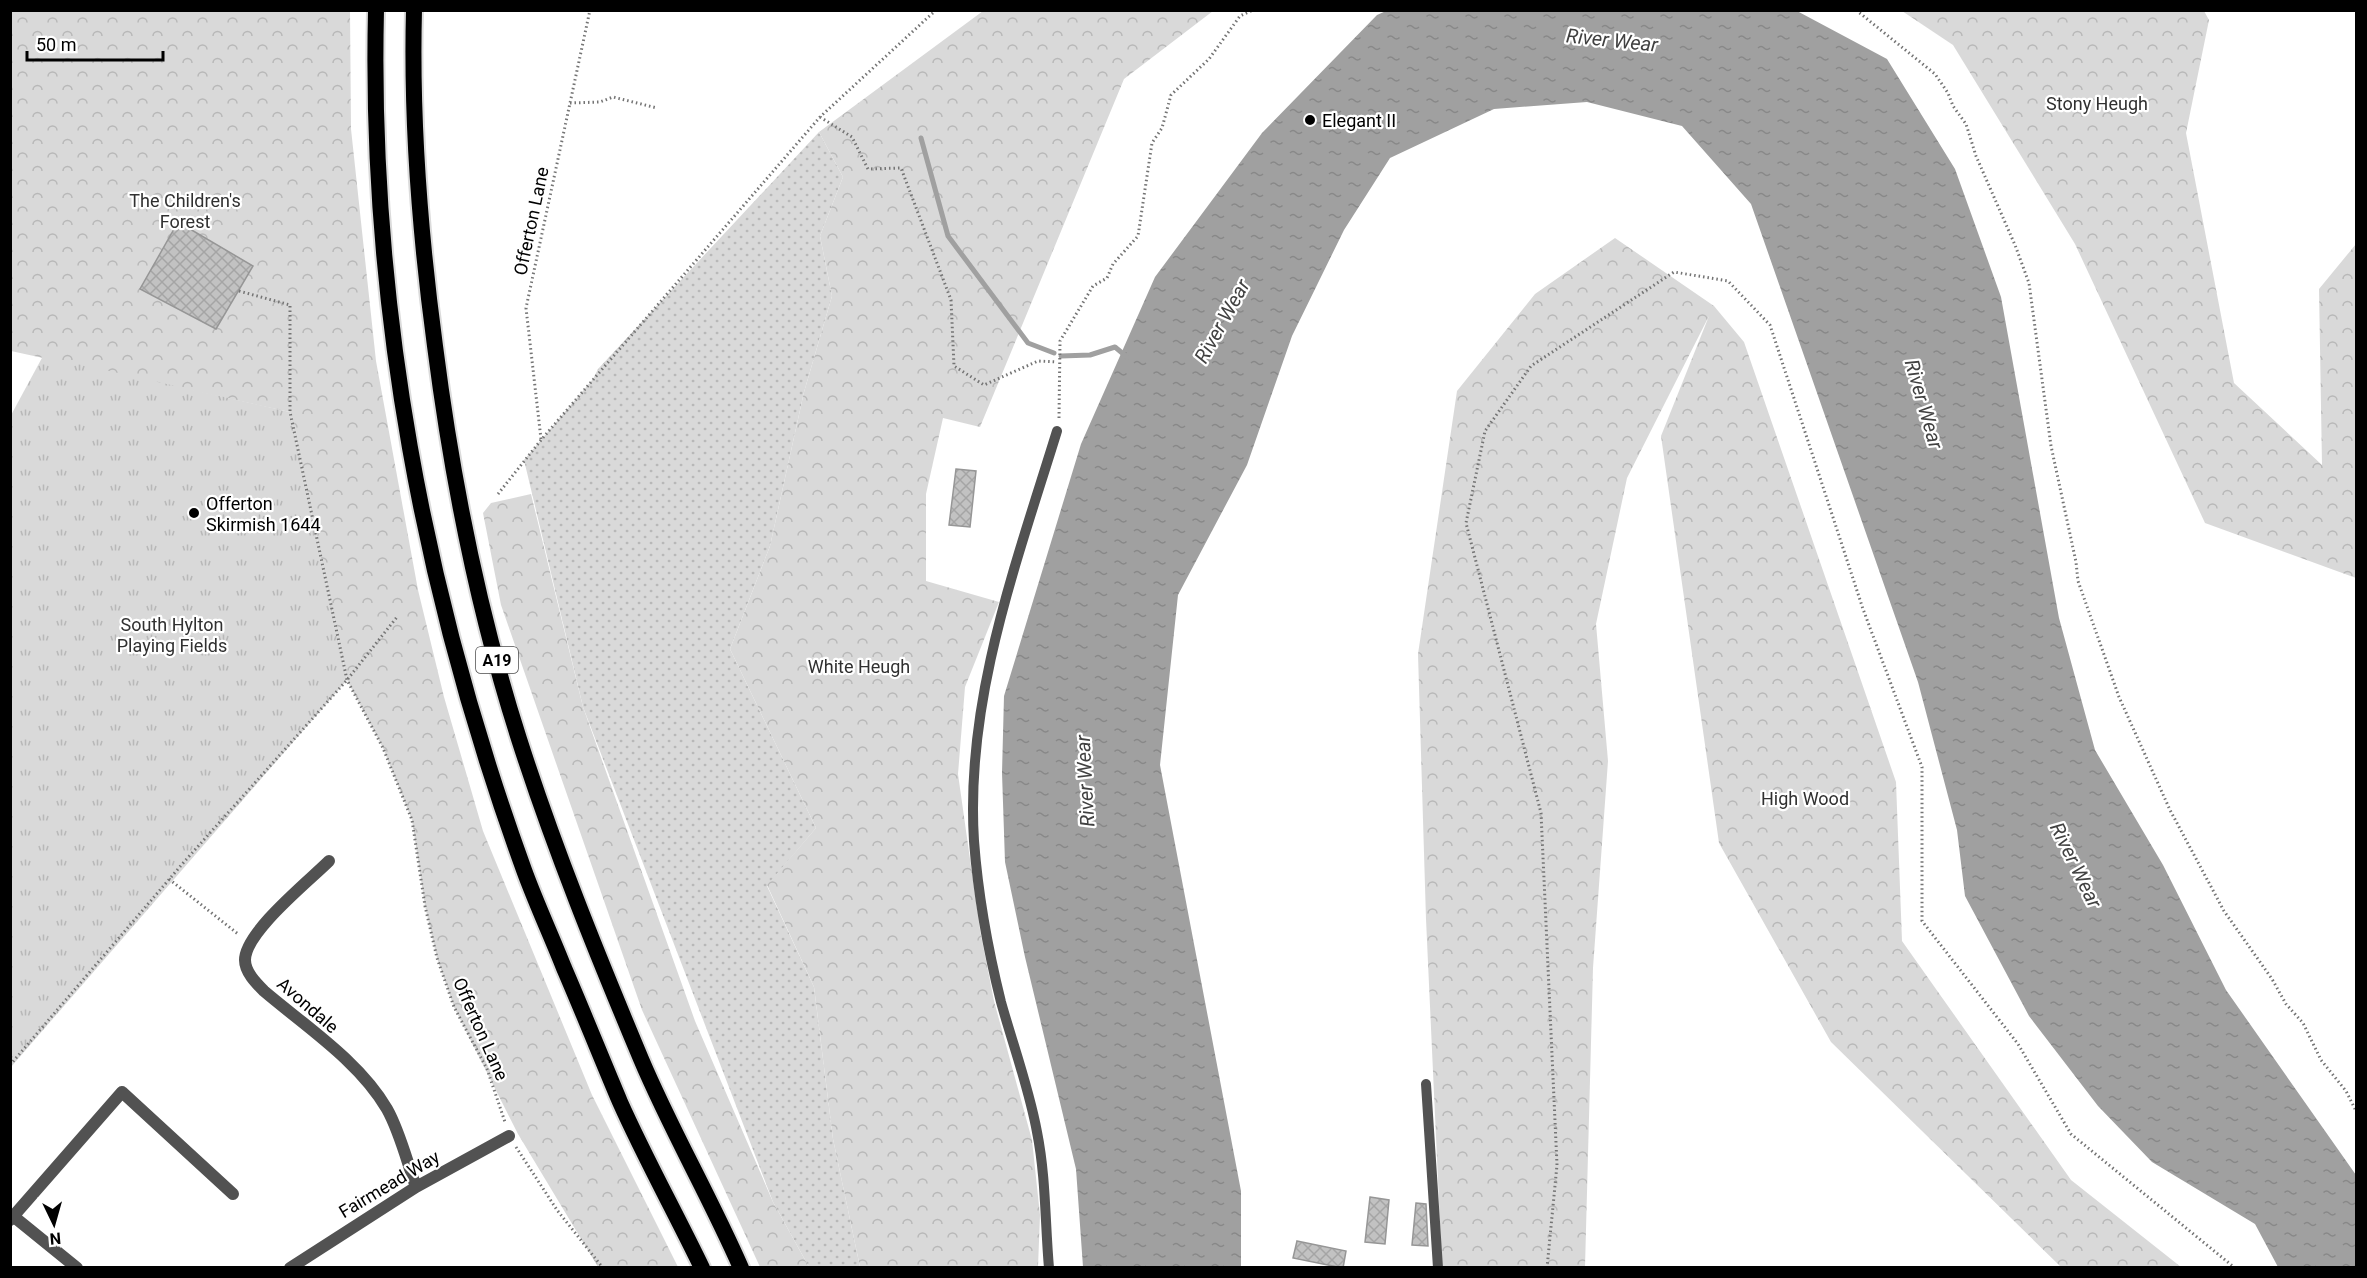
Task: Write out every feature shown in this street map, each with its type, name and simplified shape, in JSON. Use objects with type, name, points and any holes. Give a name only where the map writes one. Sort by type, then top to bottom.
[{"type":"highway","name":"A19","points":[[376,10],[377,151],[394,353],[427,538],[453,646],[486,761],[525,873],[621,1104],[702,1268]]},
{"type":"highway","name":"A19","points":[[414,10],[416,141],[422,244],[446,434],[484,616],[518,737],[563,865],[652,1084],[741,1268]]},
{"type":"street","points":[[249,943],[329,861]]},
{"type":"street","name":"Avondale","points":[[249,943],[244,961],[252,978],[349,1063],[387,1110],[416,1187]]},
{"type":"street","points":[[77,1268],[12,1218],[122,1092],[233,1194]]},
{"type":"street","name":"Fairmead Way","points":[[299,1265],[416,1187],[509,1136]]},
{"type":"lane","points":[[1049,1268],[1043,1172],[1037,1132],[992,959],[974,842],[973,804],[980,723],[988,668],[1057,431]]},
{"type":"lane","points":[[1426,1084],[1438,1268]]},
{"type":"path","name":"Offerton Lane","points":[[541,440],[526,308],[590,10]]},
{"type":"path","points":[[498,494],[593,379],[820,117],[936,10]]},
{"type":"path","points":[[1057,431],[1061,401],[1058,362],[1060,341],[1093,286],[1107,278],[1113,264],[1137,236],[1152,142],[1162,129],[1171,95],[1209,59],[1240,16],[1252,10]]},
{"type":"path","points":[[1856,10],[1935,74],[1966,124],[1976,156],[2029,283],[2051,446],[2078,581],[2119,697],[2170,810],[2224,911],[2272,979],[2286,1004],[2303,1023],[2321,1060],[2346,1091],[2356,1111]]},
{"type":"path","points":[[570,103],[600,102],[613,97],[657,108]]},
{"type":"path","points":[[820,117],[852,137],[868,169],[901,168],[951,300],[954,366],[984,386],[1038,361],[1058,362]]},
{"type":"path","points":[[1547,1268],[1557,1165],[1541,813],[1466,523],[1485,431],[1531,366],[1674,272],[1728,281],[1770,325],[1863,609],[1922,767],[1922,921],[2018,1044],[2072,1134],[2235,1268]]},
{"type":"path","name":"Offerton Lane","points":[[239,291],[291,305],[290,412],[347,680],[383,748],[412,820],[425,906],[437,958],[453,1007],[487,1069],[509,1136],[557,1210],[603,1268]]},
{"type":"path","points":[[10,1065],[169,879],[347,680],[397,617]]},
{"type":"path","points":[[169,879],[249,943]]},
{"type":"green space","name":"The Children's Forest","points":[[10,11],[350,11],[351,129],[376,361],[418,590],[444,697],[483,831],[592,1095],[678,1267],[598,1267],[518,1134],[454,1007],[437,958],[425,906],[412,820],[383,748],[347,680],[290,412],[11,351]]},
{"type":"green space","name":"White Heugh","points":[[983,11],[1213,11],[1124,79],[980,427],[943,418],[926,494],[926,581],[999,602],[965,687],[958,774],[980,930],[994,1001],[1032,1140],[1040,1215],[1038,1267],[860,1267],[833,1139],[814,987],[767,885],[816,828],[730,649],[770,546],[804,392],[832,296],[820,236],[843,177],[819,132]]},
{"type":"green space","name":"Stony Heugh","points":[[1902,11],[2204,11],[2209,20],[2186,133],[2234,383],[2322,465],[2319,289],[2356,244],[2356,578],[2205,523],[2075,244],[1953,45]]},
{"type":"green space","points":[[819,132],[843,177],[820,236],[832,296],[804,392],[770,546],[730,649],[816,828],[767,886],[814,987],[833,1139],[860,1267],[809,1267],[773,1202],[583,707],[524,460],[593,379],[598,369]]},
{"type":"green space","name":"High Wood","points":[[1615,238],[1714,306],[1744,342],[1896,782],[1902,941],[2071,1180],[2181,1267],[2061,1267],[1831,1042],[1719,843],[1661,436],[1709,316],[1627,478],[1596,624],[1608,761],[1593,968],[1585,1267],[1442,1268],[1426,919],[1418,654],[1457,391],[1535,294]]},
{"type":"green space","name":"South Hylton Playing Fields","points":[[43,356],[290,412],[347,680],[11,1067],[10,417]]},
{"type":"green space","points":[[531,494],[583,707],[695,1021],[773,1202],[809,1267],[760,1267],[642,1010],[501,605],[483,513],[491,503]]},
{"type":"water","name":"River Wear","points":[[1386,11],[1797,11],[1887,59],[1955,169],[2001,297],[2059,618],[2095,750],[2163,865],[2226,990],[2356,1175],[2356,1267],[2278,1267],[2255,1224],[2152,1162],[2098,1106],[2029,1016],[1965,896],[1957,830],[1918,682],[1751,204],[1682,126],[1587,102],[1494,109],[1390,158],[1344,230],[1292,336],[1247,465],[1178,595],[1160,765],[1241,1191],[1241,1267],[1083,1267],[1076,1169],[1025,957],[1005,862],[1002,773],[1004,696],[1081,444],[1155,277],[1262,133],[1377,15]]},
{"type":"building","points":[[178,222],[253,266],[216,329],[140,289]]},
{"type":"building","points":[[956,469],[976,471],[970,527],[949,525]]},
{"type":"building","points":[[1370,1197],[1389,1200],[1385,1244],[1365,1242]]},
{"type":"building","points":[[1416,1203],[1426,1204],[1428,1246],[1412,1245]]},
{"type":"building","points":[[1297,1241],[1346,1251],[1343,1268],[1293,1258]]},
{"type":"waterway","points":[[921,138],[948,236],[1028,343],[1054,353]]},
{"type":"waterway","points":[[1061,356],[1090,355],[1115,347],[1127,357]]},
{"type":"place","name":"Elegant II","points":[[1310,120]]},
{"type":"place","name":"Offerton Skirmish 1644","points":[[194,513]]}]
